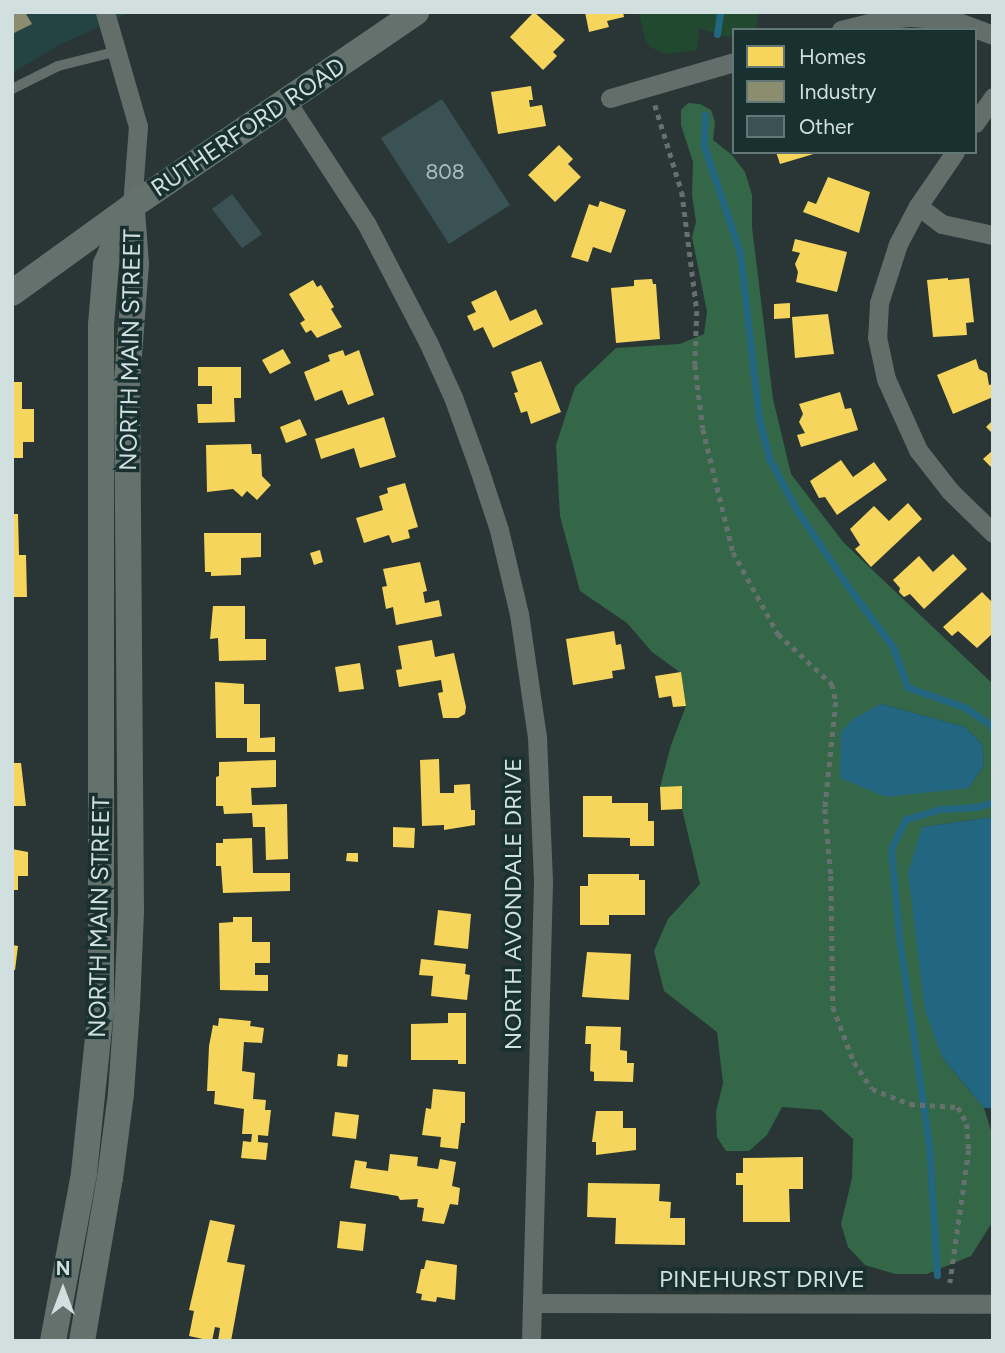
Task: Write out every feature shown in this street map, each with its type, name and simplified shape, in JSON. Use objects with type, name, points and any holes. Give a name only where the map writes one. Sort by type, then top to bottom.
[{"type":"street","points":[[105,12],[138,126],[132,206]]},
{"type":"street","name":"RUTHERFORD ROAD","points":[[12,293],[132,206],[416,12]]},
{"type":"street","points":[[849,28],[881,20],[911,17],[953,20],[974,28]]},
{"type":"street","points":[[610,98],[732,63]]},
{"type":"street","points":[[977,120],[993,97]]},
{"type":"street","name":"NORTH AVONDALE DRIVE","points":[[287,102],[366,223],[453,397],[495,518],[519,614],[537,737],[543,882],[531,1341]]},
{"type":"street","points":[[955,154],[918,206],[898,244],[879,303],[877,337],[886,379],[918,450],[950,491],[993,533]]},
{"type":"street","name":"NORTH MAIN STREET","points":[[82,1341],[99,1257],[121,1093],[131,911],[127,381],[136,264],[132,206]]},
{"type":"street","name":"NORTH MAIN STREET","points":[[53,1341],[84,1173],[101,1009],[101,326],[106,264],[132,206]]},
{"type":"street","points":[[918,206],[942,224],[993,235]]},
{"type":"street","points":[[101,912],[131,911]]},
{"type":"street","name":"PINEHURST DRIVE","points":[[531,1303],[993,1304]]},
{"type":"lane","points":[[12,89],[58,66],[118,51]]},
{"type":"path","points":[[649,87],[682,192],[697,311],[695,365],[703,429],[733,552],[778,634],[832,684],[836,702],[825,809],[831,876],[833,1007],[855,1062],[872,1089],[910,1104],[958,1107],[967,1124],[969,1150],[950,1283]]},
{"type":"shaded area","points":[[12,12],[131,12],[59,45],[12,73]]},
{"type":"green space","points":[[639,12],[758,12],[756,28],[732,28],[732,36],[699,29],[697,50],[665,54],[650,47],[645,39]]},
{"type":"green space","points":[[688,103],[700,104],[711,110],[715,122],[713,140],[732,155],[745,172],[752,195],[752,227],[773,399],[791,474],[844,543],[993,684],[993,817],[923,827],[942,1057],[984,1108],[993,1137],[993,1221],[971,1256],[927,1274],[895,1274],[865,1265],[848,1247],[841,1224],[852,1178],[853,1139],[821,1110],[782,1107],[767,1135],[749,1151],[726,1151],[717,1137],[716,1112],[723,1083],[717,1032],[664,991],[654,951],[668,919],[700,884],[682,809],[682,787],[660,787],[671,745],[686,706],[681,673],[652,652],[627,623],[580,591],[560,516],[556,445],[575,387],[616,348],[680,344],[704,334],[707,312],[692,237],[696,222],[692,195],[693,162],[681,125],[681,110]],"holes":[[[881,704],[965,727],[982,744],[984,765],[969,788]]]},
{"type":"water","points":[[881,704],[965,727],[982,744],[984,765],[969,788],[886,797],[840,778],[841,732],[853,719]]},
{"type":"water","points":[[993,817],[993,1108],[984,1108],[942,1057],[925,1010],[908,873],[922,827]]},
{"type":"building: Homes","points":[[534,12],[565,40],[553,52],[557,56],[543,70],[510,37]]},
{"type":"building: Homes","points":[[585,12],[623,12],[624,17],[607,21],[609,27],[589,32]]},
{"type":"building: Homes","points":[[531,86],[533,100],[529,100],[530,107],[542,105],[546,126],[498,134],[491,92]]},
{"type":"building: Homes","points":[[559,145],[573,159],[568,164],[581,177],[555,202],[528,175]]},
{"type":"building: Homes","points":[[777,154],[814,154],[780,164]]},
{"type":"building: Homes","points":[[828,177],[870,192],[859,233],[803,212],[808,201],[816,204]]},
{"type":"building: Homes","points":[[600,201],[626,210],[611,253],[593,247],[588,262],[571,257],[589,204],[598,207]]},
{"type":"building: Homes","points":[[795,239],[847,252],[837,292],[796,282],[798,272],[795,264],[800,253],[792,251]]},
{"type":"building: Homes","points":[[969,278],[974,322],[966,323],[967,335],[933,337],[927,280]]},
{"type":"building: Homes","points":[[652,279],[653,284],[656,284],[660,339],[616,343],[611,288],[634,286],[634,280]]},
{"type":"building: Homes","points":[[313,280],[317,287],[321,285],[342,327],[317,338],[311,330],[306,333],[300,323],[305,320],[289,294]]},
{"type":"building: Homes","points":[[496,290],[510,321],[536,309],[543,324],[493,348],[483,327],[474,331],[467,316],[476,312],[471,302]]},
{"type":"building: Homes","points":[[790,303],[790,318],[774,319],[774,304]]},
{"type":"building: Homes","points":[[828,314],[834,354],[795,358],[792,317]]},
{"type":"building: Homes","points":[[283,349],[291,363],[270,374],[262,360]]},
{"type":"building: Homes","points":[[343,350],[345,356],[359,350],[374,395],[348,405],[342,390],[315,401],[304,372],[330,361],[328,355]]},
{"type":"building: Homes","points":[[976,359],[979,369],[987,373],[989,385],[993,384],[993,397],[953,414],[937,375]]},
{"type":"building: Homes","points":[[541,361],[561,412],[531,424],[527,411],[521,413],[511,372]]},
{"type":"building: Homes","points":[[198,367],[241,367],[241,398],[234,398],[235,422],[198,423],[197,404],[212,404],[212,386],[198,386]]},
{"type":"building: Homes","points":[[12,382],[22,382],[22,409],[34,409],[34,442],[23,442],[23,458],[12,458]]},
{"type":"building: Homes","points":[[840,392],[845,409],[851,408],[858,430],[801,447],[797,435],[805,433],[799,422],[803,414],[799,404]]},
{"type":"building: Homes","points":[[384,417],[396,457],[360,468],[354,448],[321,459],[315,439]]},
{"type":"building: Homes","points":[[300,419],[307,435],[286,443],[280,427]]},
{"type":"building: Homes","points":[[993,420],[993,434],[986,427]]},
{"type":"building: Homes","points":[[251,444],[252,454],[261,454],[262,476],[271,485],[257,500],[247,491],[242,497],[233,489],[207,492],[206,445]]},
{"type":"building: Homes","points":[[993,450],[993,469],[983,459]]},
{"type":"building: Homes","points":[[841,460],[853,477],[874,462],[887,480],[837,515],[825,497],[819,498],[810,481]]},
{"type":"building: Homes","points":[[405,483],[418,527],[408,530],[410,538],[392,543],[389,535],[364,543],[356,518],[383,510],[379,496],[388,493],[387,488]]},
{"type":"building: Homes","points":[[908,503],[922,519],[871,567],[855,549],[860,545],[850,529],[874,506],[889,521]]},
{"type":"building: Homes","points":[[12,514],[18,514],[19,555],[26,555],[27,597],[12,597]]},
{"type":"building: Homes","points":[[204,533],[261,533],[261,557],[241,558],[241,575],[211,576],[211,572],[205,572]]},
{"type":"building: Homes","points":[[320,550],[323,562],[314,565],[310,553]]},
{"type":"building: Homes","points":[[953,554],[967,569],[924,609],[910,594],[904,597],[899,592],[900,588],[893,580],[919,556],[933,572]]},
{"type":"building: Homes","points":[[420,562],[427,591],[423,592],[425,603],[439,600],[442,616],[396,625],[393,607],[386,609],[382,587],[387,586],[383,569]]},
{"type":"building: Homes","points":[[982,592],[993,603],[993,633],[977,648],[958,631],[952,636],[943,627]]},
{"type":"building: Homes","points":[[213,606],[245,606],[245,639],[266,639],[266,660],[219,661],[218,638],[210,639]]},
{"type":"building: Homes","points":[[614,631],[616,645],[621,644],[625,669],[612,671],[613,678],[573,685],[566,639]]},
{"type":"building: Homes","points":[[432,640],[435,657],[454,653],[466,707],[465,714],[458,718],[443,718],[438,693],[443,692],[441,680],[399,687],[396,670],[402,669],[398,646]]},
{"type":"building: Homes","points":[[360,663],[364,689],[339,692],[335,667]]},
{"type":"building: Homes","points":[[681,672],[686,706],[673,707],[671,696],[659,698],[655,676]]},
{"type":"building: Homes","points":[[215,682],[244,684],[244,704],[260,704],[260,738],[275,737],[275,752],[247,752],[247,738],[216,738]]},
{"type":"building: Homes","points":[[439,759],[440,793],[454,793],[454,785],[470,784],[471,810],[475,810],[475,825],[444,830],[444,825],[422,826],[420,760]]},
{"type":"building: Homes","points":[[276,760],[276,787],[251,788],[252,805],[287,804],[288,859],[266,860],[265,827],[253,827],[252,813],[224,814],[223,806],[216,806],[216,777],[219,776],[219,762]]},
{"type":"building: Homes","points":[[12,763],[21,763],[26,806],[12,806]]},
{"type":"building: Homes","points":[[682,786],[682,809],[661,810],[660,787]]},
{"type":"building: Homes","points":[[583,796],[612,796],[612,803],[648,803],[648,821],[654,821],[654,846],[630,846],[630,838],[583,837]]},
{"type":"building: Homes","points":[[393,827],[415,828],[414,848],[393,847]]},
{"type":"building: Homes","points":[[252,838],[253,873],[290,873],[290,891],[223,893],[221,866],[216,866],[216,843],[223,843],[223,839]]},
{"type":"building: Homes","points":[[12,849],[28,852],[28,876],[18,876],[18,890],[12,890]]},
{"type":"building: Homes","points":[[347,853],[358,853],[358,862],[346,861]]},
{"type":"building: Homes","points":[[588,874],[639,874],[639,880],[645,880],[645,915],[609,915],[609,925],[580,925],[580,886],[588,886]]},
{"type":"building: Homes","points":[[438,910],[471,914],[468,949],[434,945]]},
{"type":"building: Homes","points":[[233,917],[252,917],[252,942],[270,942],[270,963],[255,963],[255,975],[268,975],[268,991],[220,990],[219,923],[233,922]]},
{"type":"building: Homes","points":[[12,945],[18,946],[15,970],[12,970]]},
{"type":"building: Homes","points":[[587,952],[631,954],[629,1000],[582,997]]},
{"type":"building: Homes","points":[[421,959],[466,964],[465,974],[470,975],[467,1000],[431,996],[433,976],[419,975]]},
{"type":"building: Homes","points":[[448,1013],[466,1013],[466,1064],[458,1064],[458,1060],[411,1060],[411,1024],[448,1023]]},
{"type":"building: Homes","points":[[219,1018],[251,1021],[250,1026],[264,1028],[262,1043],[244,1042],[242,1071],[255,1073],[253,1099],[266,1100],[265,1110],[271,1110],[268,1136],[258,1135],[258,1142],[268,1143],[266,1160],[241,1158],[243,1141],[251,1142],[252,1134],[242,1134],[244,1109],[214,1104],[215,1091],[207,1091],[209,1046],[213,1025],[218,1026]]},
{"type":"building: Homes","points":[[586,1026],[621,1027],[620,1050],[627,1051],[627,1063],[634,1063],[633,1082],[594,1081],[594,1072],[590,1071],[591,1044],[585,1044]]},
{"type":"building: Homes","points":[[338,1054],[348,1055],[347,1067],[337,1066]]},
{"type":"building: Homes","points":[[433,1089],[465,1092],[465,1123],[461,1123],[458,1149],[440,1147],[441,1137],[422,1135],[426,1108],[431,1109]]},
{"type":"building: Homes","points":[[596,1111],[623,1111],[623,1128],[636,1128],[636,1150],[596,1155],[596,1142],[592,1142]]},
{"type":"building: Homes","points":[[335,1112],[359,1115],[356,1139],[332,1136]]},
{"type":"building: Homes","points":[[390,1154],[418,1157],[417,1166],[438,1169],[440,1159],[456,1162],[452,1186],[460,1188],[458,1205],[450,1204],[444,1224],[422,1221],[424,1208],[417,1207],[418,1199],[400,1200],[398,1196],[350,1188],[355,1160],[367,1162],[366,1168],[388,1171]]},
{"type":"building: Homes","points":[[803,1157],[803,1189],[789,1189],[790,1222],[743,1222],[743,1185],[736,1185],[736,1173],[743,1173],[743,1158]]},
{"type":"building: Homes","points":[[588,1183],[660,1184],[659,1201],[671,1202],[670,1218],[685,1218],[685,1245],[615,1244],[616,1218],[587,1217]]},
{"type":"building: Homes","points":[[210,1220],[235,1225],[227,1262],[245,1265],[231,1341],[218,1341],[220,1328],[215,1327],[212,1341],[189,1336],[194,1311],[189,1310]]},
{"type":"building: Homes","points":[[340,1221],[366,1224],[363,1251],[337,1248]]},
{"type":"building: Homes","points":[[426,1260],[457,1265],[455,1300],[437,1297],[436,1302],[421,1300],[422,1294],[416,1293],[421,1269],[424,1269]]},
{"type":"building: Industry","points":[[12,12],[25,12],[32,24],[12,34]]},
{"type":"building: Other","points":[[442,99],[510,205],[449,244],[381,138]]},
{"type":"building: Other","points":[[232,194],[262,234],[242,248],[212,209]]},
{"type":"waterway","points":[[717,34],[720,12]]},
{"type":"waterway","points":[[705,115],[704,146],[740,253],[759,419],[769,458],[796,509],[893,647],[907,687],[964,707],[991,725],[993,731]]},
{"type":"waterway","points":[[937,1275],[929,1145],[899,936],[891,848],[906,819],[941,809],[977,807],[993,802]]}]
